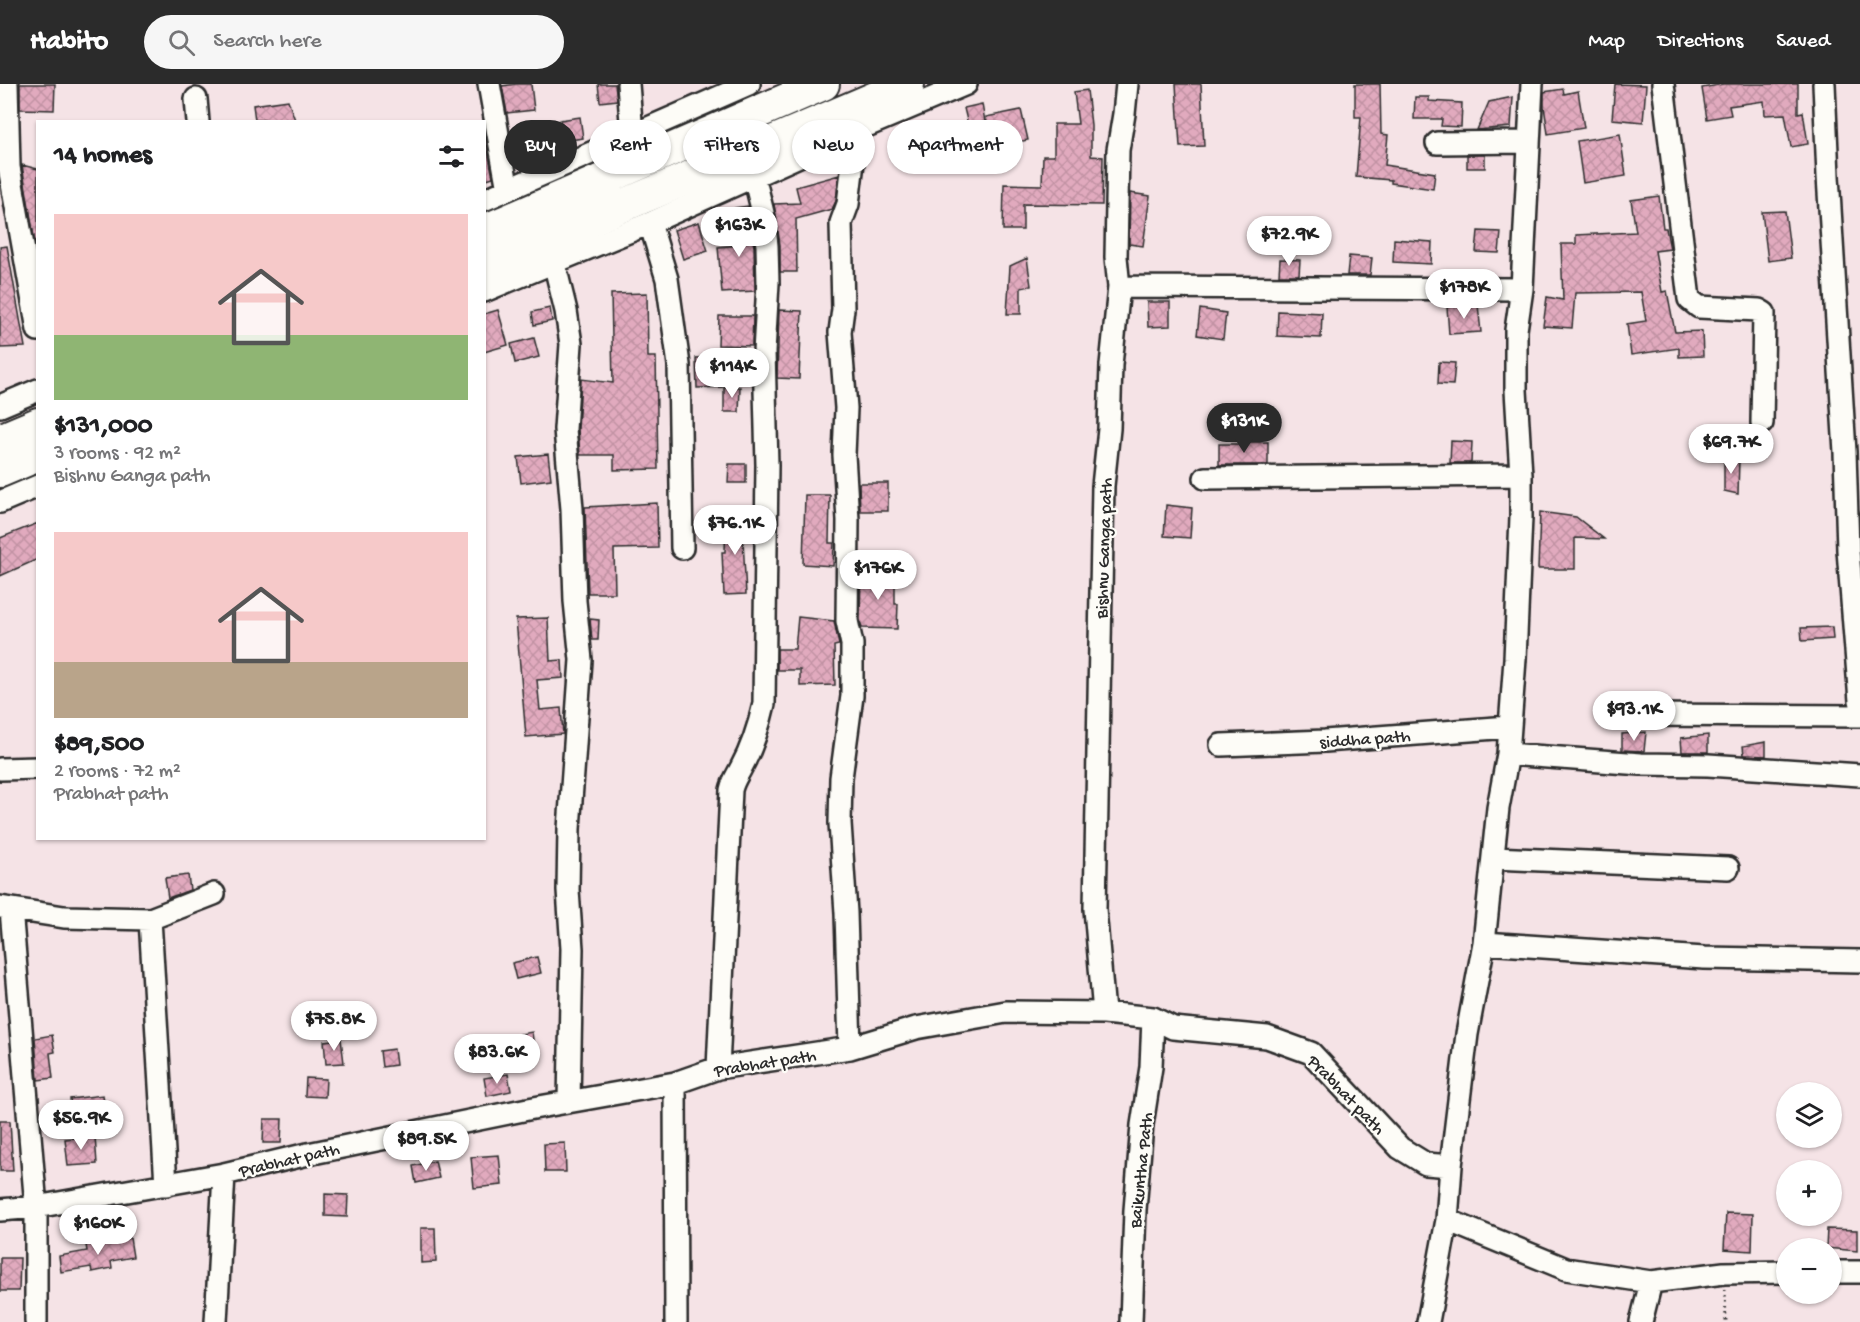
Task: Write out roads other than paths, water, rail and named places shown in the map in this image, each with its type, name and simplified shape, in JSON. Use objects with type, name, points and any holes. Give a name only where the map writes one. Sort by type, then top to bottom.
[{"type":"highway","points":[[486,230],[823,84]]},
{"type":"highway","points":[[486,265],[908,84]]},
{"type":"highway","points":[[0,440],[36,425]]},
{"type":"highway","points":[[0,471],[36,456]]},
{"type":"street","points":[[7,84],[9,167],[36,319]]},
{"type":"street","points":[[489,84],[508,190]]},
{"type":"street","points":[[628,84],[631,120]]},
{"type":"street","points":[[664,120],[748,84]]},
{"type":"street","points":[[875,122],[966,84]]},
{"type":"street","name":"Bishnu Ganga path","points":[[1104,1014],[1095,909],[1103,486],[1109,429],[1111,364],[1119,287],[1116,257],[1118,150],[1127,84]]},
{"type":"street","points":[[1428,1322],[1447,1220],[1467,1034],[1484,944],[1498,808],[1508,754],[1515,659],[1521,475],[1516,390],[1516,330],[1522,290],[1528,142],[1533,84]]},
{"type":"street","points":[[1663,84],[1689,299],[1699,307],[1759,310],[1764,313],[1762,423]]},
{"type":"street","points":[[1824,84],[1828,188],[1845,452],[1854,550],[1860,701]]},
{"type":"street","points":[[196,99],[198,120]]},
{"type":"street","points":[[1437,143],[1528,142]]},
{"type":"street","points":[[486,199],[589,153]]},
{"type":"street","points":[[486,290],[650,223],[792,159]]},
{"type":"street","points":[[850,1048],[846,913],[840,823],[841,778],[852,696],[852,644],[847,621],[848,520],[844,455],[846,408],[840,332],[843,292],[841,223],[848,204],[852,174]]},
{"type":"street","points":[[718,1068],[731,790],[734,778],[741,770],[759,728],[764,704],[766,465],[764,352],[768,284],[764,217],[754,176]]},
{"type":"street","points":[[650,223],[667,279],[679,365],[682,548]]},
{"type":"street","points":[[554,262],[566,310],[571,344],[565,429],[572,509],[575,601],[581,660],[569,829],[568,899],[572,949],[569,1101]]},
{"type":"street","points":[[1119,287],[1522,290]]},
{"type":"street","points":[[0,406],[36,391]]},
{"type":"street","points":[[1205,478],[1521,475]]},
{"type":"street","points":[[0,502],[36,487]]},
{"type":"street","points":[[1629,715],[1860,716]]},
{"type":"street","name":"siddha path","points":[[1221,745],[1325,741],[1509,727]]},
{"type":"street","points":[[1508,754],[1860,776]]},
{"type":"street","points":[[0,769],[36,768]]},
{"type":"street","points":[[1494,858],[1728,868]]},
{"type":"street","points":[[36,1322],[36,1207],[5,908],[64,917],[150,920],[214,894]]},
{"type":"street","points":[[150,920],[166,1185]]},
{"type":"street","points":[[1484,944],[1704,958],[1860,961]]},
{"type":"street","name":"Prabhat path","points":[[0,1210],[36,1207],[224,1174],[308,1154],[569,1101],[675,1083],[718,1068],[850,1048],[916,1028],[1006,1012],[1104,1014],[1153,1018],[1173,1028],[1267,1037],[1311,1053],[1400,1148],[1426,1164],[1451,1166]]},
{"type":"street","name":"Baikuntha Path","points":[[1131,1322],[1135,1210],[1142,1125],[1151,1067],[1153,1018]]},
{"type":"street","points":[[675,1083],[676,1322]]},
{"type":"street","points":[[216,1322],[224,1174]]},
{"type":"street","points":[[1447,1220],[1566,1269],[1651,1282],[1724,1272],[1776,1272]]},
{"type":"street","points":[[1842,1272],[1860,1272]]},
{"type":"street","points":[[1641,1322],[1651,1282]]}]
